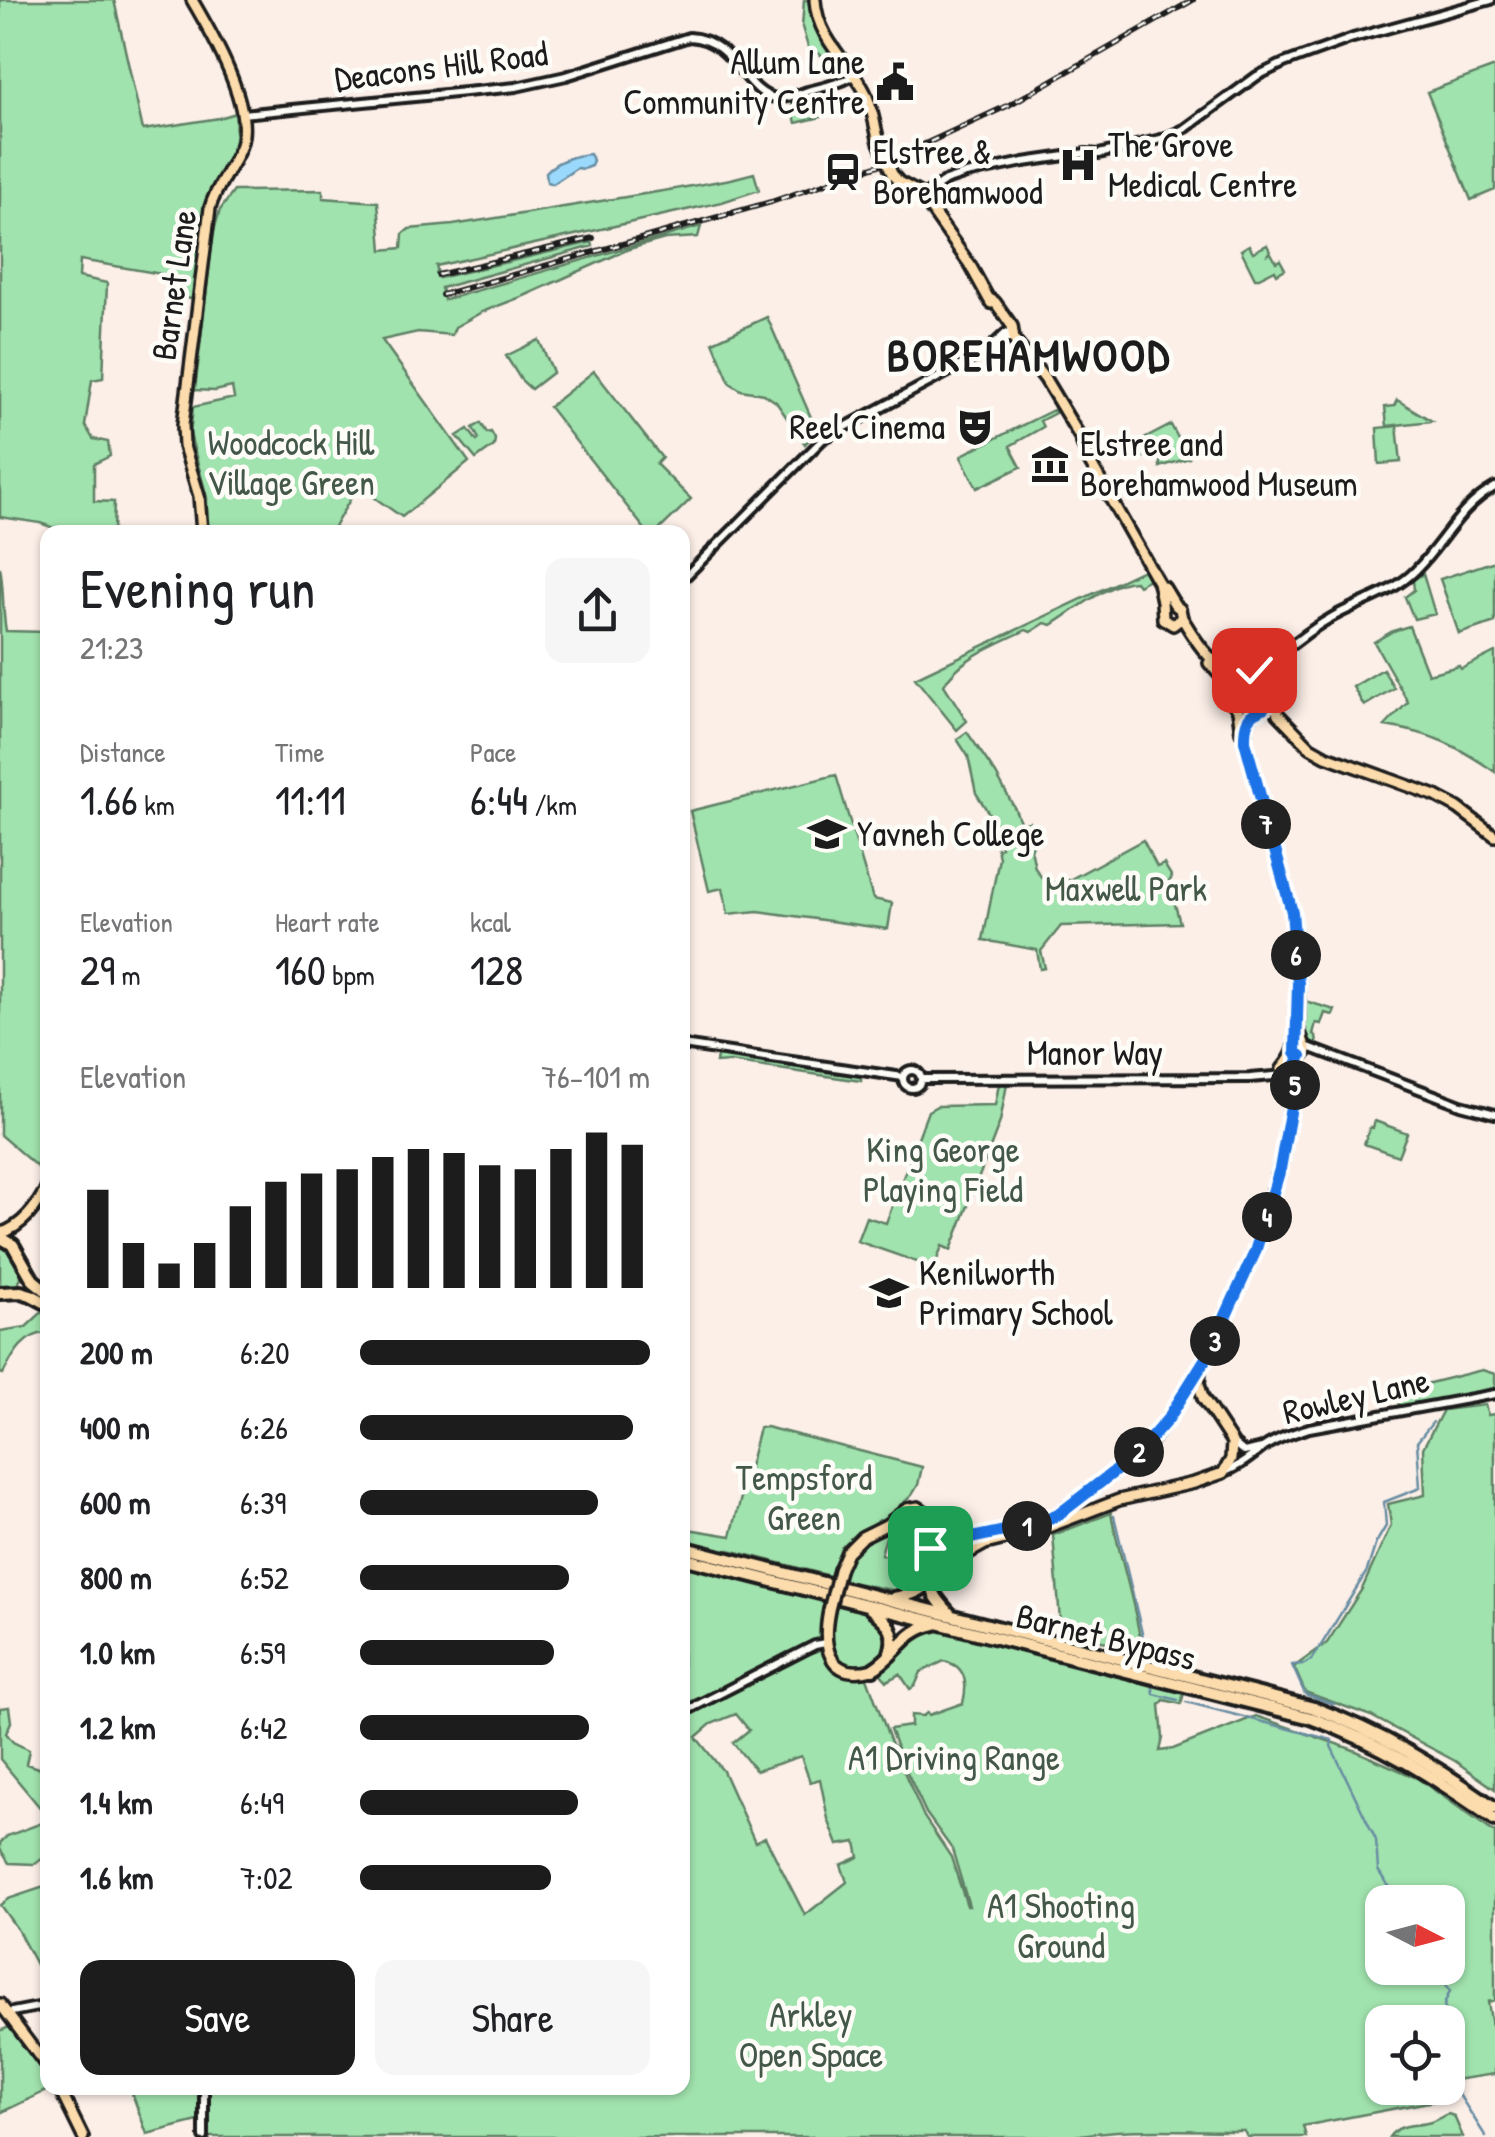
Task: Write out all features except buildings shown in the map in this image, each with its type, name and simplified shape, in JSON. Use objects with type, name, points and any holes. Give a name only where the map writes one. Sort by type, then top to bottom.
[{"type":"highway","points":[[0,1235],[13,1245],[40,1287]]},
{"type":"highway","points":[[18,1291],[28,1272]]},
{"type":"highway","points":[[0,1293],[18,1291],[40,1300]]},
{"type":"highway","name":"Barnet Bypass","points":[[690,1549],[1261,1693],[1330,1714],[1403,1747],[1495,1808]]},
{"type":"highway","points":[[888,1599],[913,1594],[926,1586],[933,1556]]},
{"type":"highway","name":"Barnet Bypass","points":[[690,1560],[1311,1718],[1398,1756],[1495,1820]]},
{"type":"highway","points":[[950,1615],[936,1600],[934,1590],[938,1577],[952,1563]]},
{"type":"highway","points":[[864,1604],[890,1626],[893,1641],[889,1657]]},
{"type":"highway","points":[[873,1669],[911,1633],[939,1623]]},
{"type":"main road","name":"Barnet Lane","points":[[192,0],[218,44],[244,130],[240,149],[210,208],[183,425],[184,446],[196,478],[201,525]]},
{"type":"main road","points":[[815,0],[824,34],[866,95],[892,174],[931,200],[945,230],[1018,337],[1180,609],[1180,629],[1222,676],[1238,710],[1244,752],[1264,814]]},
{"type":"main road","points":[[1083,444],[1158,582],[1164,621],[1177,621],[1217,663],[1263,674],[1278,714],[1317,752],[1436,796],[1495,836]]},
{"type":"main road","points":[[1163,610],[1175,605]]},
{"type":"main road","points":[[1228,689],[1232,678],[1247,670]]},
{"type":"main road","points":[[873,1669],[858,1672],[841,1666],[830,1656],[825,1643],[839,1570],[854,1542],[912,1508],[922,1509],[933,1531],[952,1542],[1048,1520],[1067,1510],[1148,1444],[1200,1370],[1255,1252],[1286,1140],[1293,1089],[1288,1070],[1301,1049],[1292,912],[1245,741],[1246,724],[1269,702],[1270,685]]},
{"type":"main road","points":[[1238,710],[1278,714]]},
{"type":"main road","points":[[0,1235],[14,1229],[40,1199]]},
{"type":"main road","points":[[13,1245],[14,1229]]},
{"type":"main road","points":[[1200,1370],[1203,1398],[1232,1442],[1231,1460],[1223,1473]]},
{"type":"main road","points":[[1177,1404],[1189,1396],[1203,1398]]},
{"type":"main road","name":"Rowley Lane","points":[[952,1563],[985,1544],[1038,1531],[1119,1500],[1194,1484],[1223,1473]]},
{"type":"main road","points":[[1107,1479],[1105,1496],[1119,1500]]},
{"type":"main road","points":[[904,1510],[901,1523],[925,1541],[940,1564],[952,1563],[958,1554],[952,1542]]},
{"type":"main road","points":[[875,1530],[912,1533]]},
{"type":"main road","points":[[4,2009],[40,2057]]},
{"type":"main road","points":[[61,2095],[82,2137]]},
{"type":"street","points":[[925,196],[945,180],[966,174],[1034,160],[1099,154],[1165,138],[1284,62],[1353,38],[1491,0]]},
{"type":"street","name":"Deacons Hill Road","points":[[242,114],[516,87],[579,72],[689,37],[704,39],[723,50],[759,90],[773,98],[854,76]]},
{"type":"street","points":[[690,572],[822,439],[1012,333]]},
{"type":"street","points":[[1247,670],[1273,659],[1327,619],[1410,576],[1463,511],[1495,487]]},
{"type":"street","points":[[1270,685],[1273,659]]},
{"type":"street","name":"Manor Way","points":[[690,1046],[904,1077],[914,1070],[921,1079],[1250,1078],[1288,1070]]},
{"type":"street","points":[[1301,1049],[1321,1052],[1495,1114]]},
{"type":"street","name":"Rowley Lane","points":[[1223,1473],[1263,1448],[1309,1428],[1495,1394]]},
{"type":"street","points":[[1232,1442],[1244,1452],[1263,1448]]},
{"type":"street","points":[[690,1709],[825,1643]]},
{"type":"street","points":[[4,2009],[40,2006]]},
{"type":"street","points":[[204,2095],[204,2137]]},
{"type":"green space","points":[[0,0],[114,0],[143,130],[236,113],[235,144],[215,184],[196,300],[182,297],[185,278],[80,260],[79,277],[107,283],[103,378],[92,380],[85,425],[93,439],[108,442],[110,456],[94,464],[94,501],[114,502],[113,525],[46,525],[0,517]]},
{"type":"green space","points":[[804,0],[812,0],[819,31],[834,58],[832,62],[808,47],[802,27]]},
{"type":"green space","points":[[1495,67],[1495,190],[1471,200],[1427,92]]},
{"type":"green space","points":[[816,93],[821,117],[796,123],[791,101]]},
{"type":"green space","name":"Woodcock Hill Village Green","points":[[754,173],[759,190],[722,202],[436,266],[439,278],[592,242],[593,246],[441,288],[444,300],[701,226],[698,237],[665,239],[629,249],[482,312],[455,327],[452,335],[418,332],[382,340],[469,462],[402,517],[358,486],[335,525],[207,525],[207,498],[190,434],[193,407],[234,398],[232,387],[195,390],[213,234],[220,210],[234,191],[323,190],[323,198],[378,202],[382,250],[402,248],[403,234],[409,229]]},
{"type":"green space","points":[[1249,245],[1253,252],[1267,245],[1268,254],[1276,262],[1280,260],[1285,269],[1255,278],[1241,250]]},
{"type":"green space","points":[[767,317],[817,431],[805,444],[776,402],[730,383],[713,342]]},
{"type":"green space","points":[[539,340],[553,372],[531,389],[506,356]]},
{"type":"green space","points":[[594,371],[662,458],[656,464],[691,499],[664,525],[642,525],[549,407]]},
{"type":"green space","points":[[1397,400],[1432,421],[1387,426],[1385,407],[1394,406]]},
{"type":"green space","points":[[1053,410],[1055,413],[1040,421],[1043,427],[1010,446],[1021,467],[977,488],[962,455]]},
{"type":"green space","points":[[481,423],[495,439],[494,446],[476,459],[457,436],[468,429],[477,441],[473,428]]},
{"type":"green space","points":[[1171,425],[1189,458],[1160,467],[1156,453],[1131,461],[1125,449]]},
{"type":"green space","points":[[1397,426],[1401,462],[1379,464],[1377,428]]},
{"type":"green space","points":[[1495,561],[1495,622],[1459,634],[1440,579]]},
{"type":"green space","points":[[0,567],[6,631],[40,632],[40,1170],[0,1135]]},
{"type":"green space","points":[[1145,569],[1151,578],[1138,585],[1135,581],[1115,586],[1052,625],[1045,623],[1031,632],[1026,630],[980,652],[960,667],[944,685],[967,721],[957,730],[915,678]]},
{"type":"green space","points":[[1423,574],[1435,614],[1414,619],[1405,597],[1414,590],[1413,580]]},
{"type":"green space","points":[[1409,626],[1428,674],[1459,666],[1461,669],[1495,652],[1495,772],[1443,741],[1385,726],[1408,702],[1374,642]]},
{"type":"green space","points":[[1383,669],[1394,688],[1364,706],[1353,687]]},
{"type":"green space","points":[[1250,674],[1262,679],[1267,691],[1262,703],[1250,708],[1238,703],[1233,691],[1238,679]]},
{"type":"green space","name":"Maxwell Park","points":[[967,732],[996,774],[1021,824],[1029,822],[1035,841],[1031,849],[1035,868],[1046,884],[1069,880],[1143,840],[1157,867],[1164,864],[1172,877],[1169,882],[1180,923],[1061,926],[1041,951],[1045,968],[1040,969],[1037,950],[983,940],[999,858],[997,848],[1001,847],[995,823],[976,793],[968,756],[957,739]]},
{"type":"green space","name":"Yavneh College","points":[[836,775],[873,899],[892,903],[888,929],[758,911],[728,914],[723,888],[709,891],[690,811]]},
{"type":"green space","points":[[1305,1001],[1335,1010],[1333,1015],[1325,1013],[1321,1024],[1316,1023],[1313,1034],[1317,1045],[1303,1027]]},
{"type":"green space","points":[[717,1056],[861,1077],[861,1081],[716,1063]]},
{"type":"green space","name":"King George Playing Field","points":[[999,1084],[1007,1084],[1000,1122],[951,1250],[942,1246],[934,1268],[857,1241],[866,1217],[886,1223],[928,1111],[937,1106],[995,1105]]},
{"type":"green space","points":[[1375,1121],[1407,1133],[1398,1156],[1364,1144]]},
{"type":"green space","points":[[0,1242],[20,1264],[21,1278],[12,1290],[0,1289]]},
{"type":"green space","points":[[40,1314],[40,1334],[25,1341],[0,1373],[0,1331],[26,1327]]},
{"type":"green space","points":[[1482,1370],[1495,1374],[1495,1389],[1399,1406],[1397,1391]]},
{"type":"green space","points":[[1485,1405],[1488,1415],[1495,1414],[1495,1789],[1455,1761],[1371,1716],[1305,1692],[1294,1667],[1327,1643],[1362,1589],[1391,1525],[1388,1504],[1425,1495],[1423,1448],[1443,1410]]},
{"type":"green space","name":"Tempsford Green","points":[[759,1428],[922,1467],[918,1485],[888,1518],[842,1546],[830,1576],[690,1543],[690,1529],[731,1536]]},
{"type":"green space","points":[[1111,1513],[1142,1649],[1061,1633],[1053,1535]]},
{"type":"green space","points":[[884,1534],[906,1536],[925,1548],[886,1537],[881,1554],[930,1566],[920,1587],[902,1592],[840,1580],[855,1550]]},
{"type":"green space","points":[[690,1565],[826,1599],[821,1634],[815,1642],[786,1653],[690,1704]]},
{"type":"green space","points":[[835,1601],[870,1612],[889,1628],[890,1647],[876,1664],[850,1667],[837,1657],[829,1634]]},
{"type":"green space","points":[[935,1627],[1182,1687],[1181,1704],[1164,1700],[1160,1705],[1160,1751],[1256,1716],[1354,1750],[1417,1778],[1495,1833],[1495,2000],[1488,2002],[1495,2074],[1465,2078],[1465,2005],[1365,2005],[1365,2105],[1413,2105],[1303,2126],[1306,2137],[1247,2137],[1244,2131],[1156,2130],[1069,2137],[208,2137],[209,2095],[690,2095],[690,1713],[814,1649],[823,1651],[848,1671],[866,1675],[924,1817],[951,1857],[969,1906],[952,1849],[926,1813],[890,1729],[911,1726],[911,1715],[929,1715],[963,1703],[965,1682],[961,1671],[944,1661],[921,1672],[910,1689],[900,1674],[887,1681],[880,1673],[908,1640]],"holes":[[[736,1714],[749,1730],[733,1743],[756,1771],[801,1756],[810,1782],[820,1779],[838,1845],[856,1842],[859,1857],[841,1865],[847,1882],[805,1915],[765,1837],[755,1842],[723,1771],[696,1737],[711,1724]]]},
{"type":"green space","points":[[9,1707],[11,1722],[6,1733],[13,1742],[29,1750],[26,1764],[40,1769],[40,1808],[0,1759],[0,1708]]},
{"type":"green space","points":[[40,1824],[40,1860],[34,1864],[9,1863],[0,1849],[7,1836]]},
{"type":"green space","points":[[40,1888],[40,1972],[0,1905]]},
{"type":"green space","points":[[13,2025],[40,2068],[40,2094],[0,2113],[0,2031]]},
{"type":"green space","points":[[133,2095],[200,2095],[198,2121],[147,2134]]},
{"type":"green space","points":[[1448,2114],[1454,2116],[1463,2137],[1389,2137],[1403,2127]]},
{"type":"water","points":[[590,154],[591,166],[577,168],[553,184],[547,182],[546,172],[555,165]]},
{"type":"waterway","points":[[1334,1704],[1305,1694],[1292,1665],[1312,1660],[1367,1571],[1386,1526],[1384,1502],[1420,1488],[1417,1442],[1433,1422]]},
{"type":"waterway","points":[[1114,1516],[1147,1654]]},
{"type":"waterway","points":[[1152,1683],[1154,1694],[1178,1700]]},
{"type":"waterway","points":[[1186,1702],[1332,1740],[1331,1746],[1376,1840],[1378,1870],[1387,1885]]},
{"type":"waterway","points":[[1446,1985],[1450,1991],[1444,2005],[1456,2048],[1450,2068],[1451,2082],[1486,2137]]},
{"type":"railway","points":[[442,295],[771,202],[882,164],[1009,105],[1193,0]]},
{"type":"railway","points":[[438,275],[593,238]]},
{"type":"place","name":"Allum Lane Community Centre","points":[[895,82]]},
{"type":"place","name":"The Grove Medical Centre","points":[[1078,165]]},
{"type":"place","name":"Elstree & Borehamwood","points":[[843,172]]},
{"type":"place","name":"Reel Cinema","points":[[975,427]]},
{"type":"place","name":"Elstree and Borehamwood Museum","points":[[1050,464]]},
{"type":"place","name":"Yavneh College","points":[[827,834]]},
{"type":"place","name":"Kenilworth Primary School","points":[[889,1293]]},
{"type":"district","name":"BOREHAMWOOD","points":[[1029,355]]},
{"type":"route","points":[[930,1548],[934,1560],[947,1565],[958,1554],[952,1542],[1048,1520],[1075,1504],[1148,1444],[1200,1370],[1255,1252],[1280,1169],[1295,1068],[1301,1056],[1294,1049],[1298,984],[1292,912],[1245,741],[1248,720],[1266,706],[1271,696],[1268,681],[1254,670]]},
{"type":"park label","name":"A1 Driving Range","points":[[954,1758]]},
{"type":"park label","name":"A1 Shooting Ground","points":[[1061,1926]]},
{"type":"park label","name":"Arkley Open Space","points":[[811,2035]]}]
